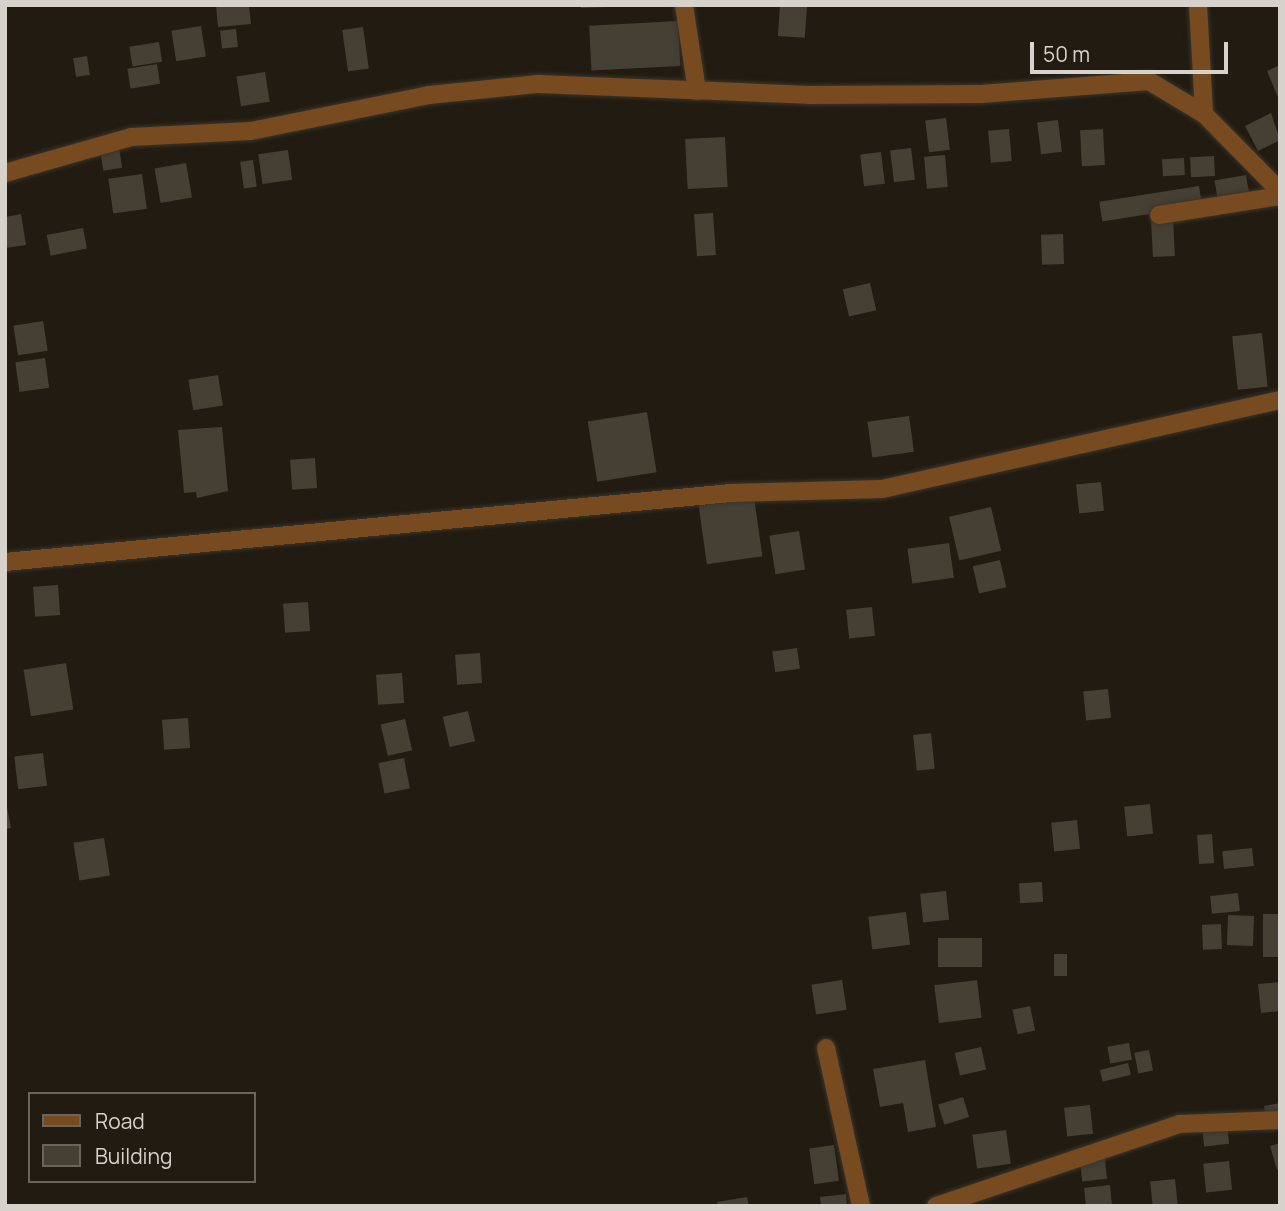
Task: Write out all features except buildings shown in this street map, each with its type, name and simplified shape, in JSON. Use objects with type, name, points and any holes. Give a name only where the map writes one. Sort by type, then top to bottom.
[{"type":"street","points":[[684,5],[697,91]]},
{"type":"street","points":[[1198,5],[1203,114]]},
{"type":"street","points":[[5,173],[131,136],[251,131],[429,95],[538,84],[697,91],[981,94],[1149,81],[1203,114],[1280,194]]},
{"type":"street","points":[[1159,215],[1280,194]]},
{"type":"street","points":[[5,562],[705,495],[882,489],[1280,400]]},
{"type":"street","points":[[826,1048],[861,1206]]},
{"type":"street","points":[[936,1206],[1180,1124],[1280,1120]]}]
